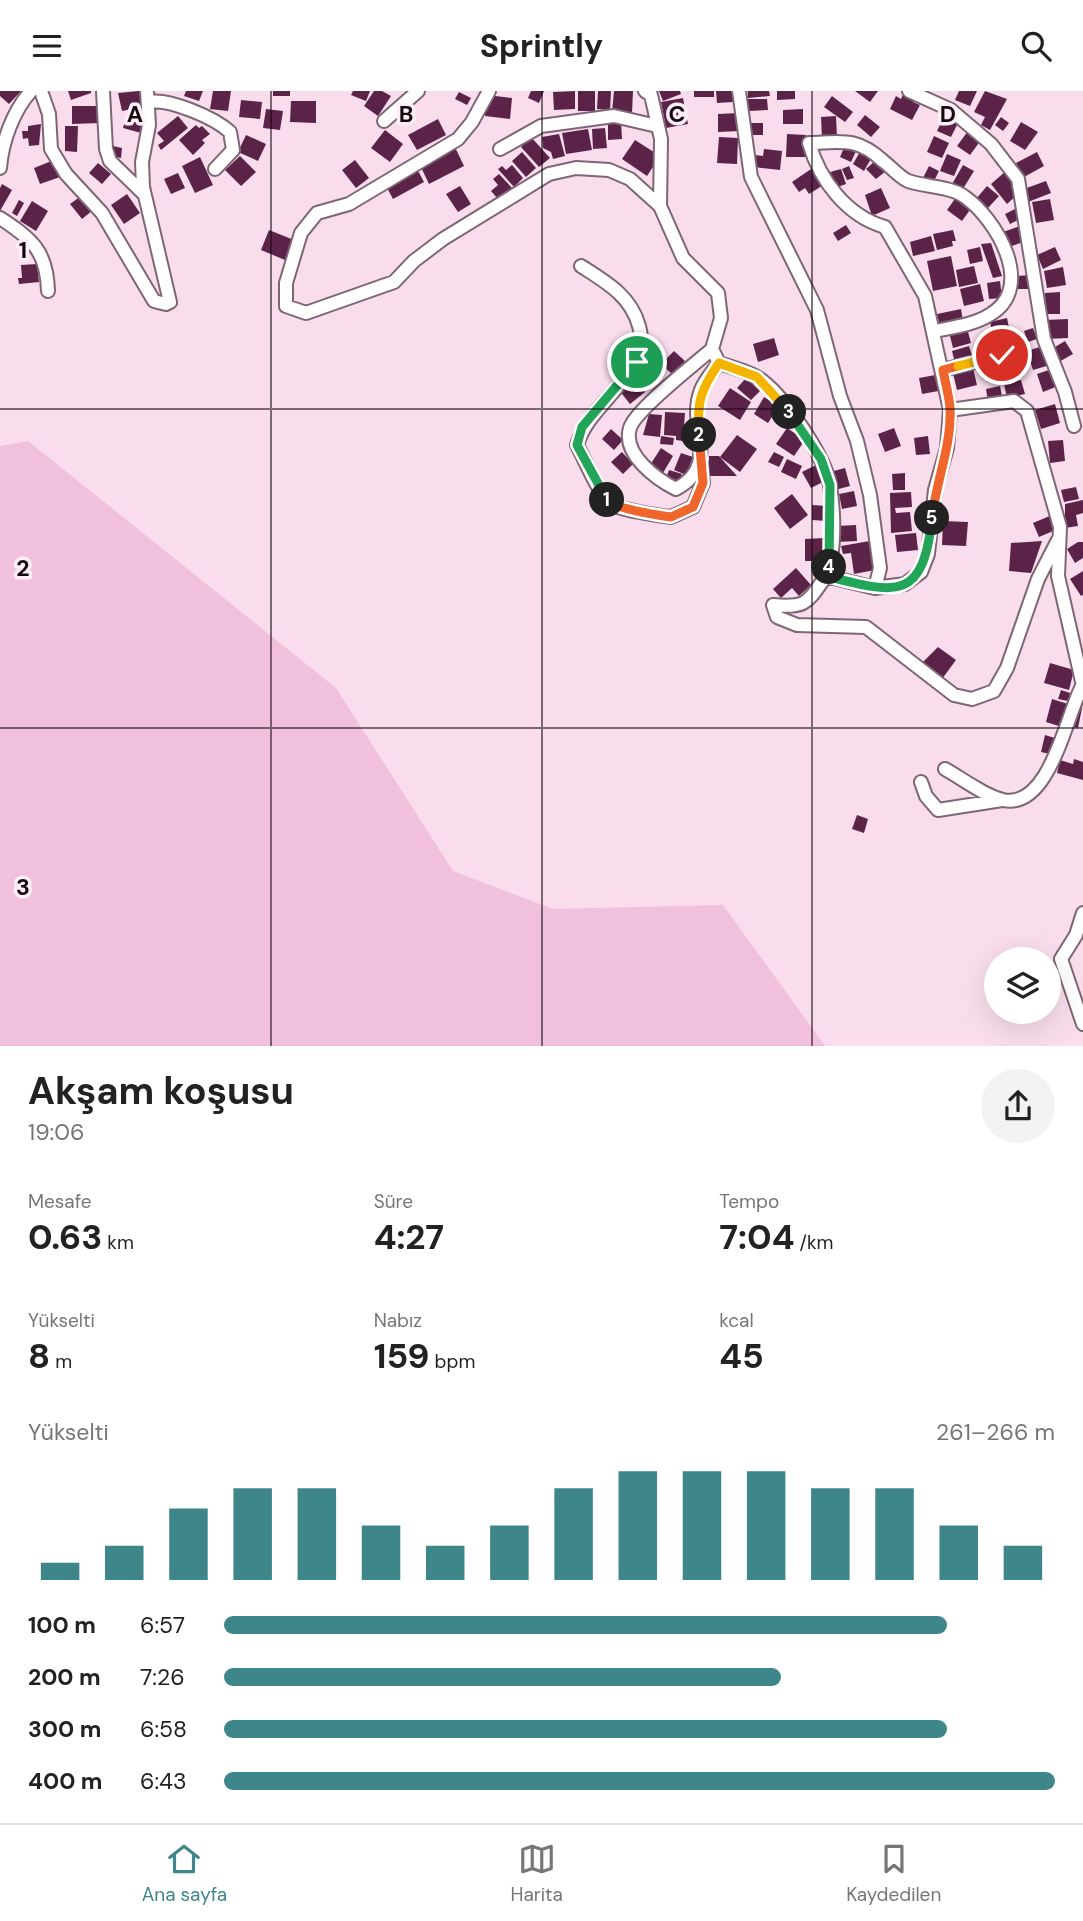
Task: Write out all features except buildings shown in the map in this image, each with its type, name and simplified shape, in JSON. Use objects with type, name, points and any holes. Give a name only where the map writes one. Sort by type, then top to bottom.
[{"type":"street","points":[[0,168],[5,139],[18,109],[31,91]]},
{"type":"street","points":[[41,91],[49,114],[51,149],[66,174],[98,207],[154,301],[166,305],[170,302],[144,194],[142,162],[148,97],[216,121],[230,132],[233,150],[215,169]]},
{"type":"street","points":[[103,91],[106,149],[110,161],[144,194]]},
{"type":"street","points":[[384,121],[418,91]]},
{"type":"street","points":[[489,91],[472,122],[458,139],[349,204],[317,213],[301,233],[286,283],[286,306],[306,313],[394,282],[414,261],[443,239],[549,174],[576,168],[609,170],[630,179],[660,206],[683,258],[718,293],[721,318],[712,349],[656,397],[630,426],[628,443],[639,460],[676,489],[692,481],[701,463]]},
{"type":"street","points":[[645,91],[651,95],[661,139],[660,206]]},
{"type":"street","points":[[739,91],[751,177],[817,310],[839,396],[857,441],[870,495],[880,568],[875,588]]},
{"type":"street","points":[[909,91],[951,110],[991,144],[1018,179],[1044,339],[1065,392],[1074,426]]},
{"type":"street","points":[[500,149],[541,126],[614,116],[657,126]]},
{"type":"street","points":[[826,576],[875,588],[905,585],[921,572],[928,554],[935,490],[947,447],[950,410],[925,296],[886,227],[866,222],[839,200],[815,163],[809,143],[849,141],[866,145],[905,180],[962,195],[983,213],[999,233],[1010,261],[1009,286],[1004,300],[993,313],[972,323],[934,331]]},
{"type":"street","points":[[0,218],[30,238],[47,268],[48,291]]},
{"type":"street","points":[[580,266],[614,287],[635,311],[643,337],[637,362],[582,427],[577,445],[609,503],[618,509],[645,510],[671,517],[693,507],[703,483],[697,410],[701,390],[719,363]]},
{"type":"street","points":[[712,349],[719,363],[757,377],[783,403],[821,459],[830,485],[830,566],[826,576],[808,602],[797,607],[773,605],[777,617],[797,625],[866,627],[954,695],[972,699],[994,691],[1007,668],[1038,579],[1058,540]]},
{"type":"street","points":[[943,370],[1002,355]]},
{"type":"street","points":[[921,782],[926,796],[938,810],[1003,800],[1018,801],[1027,796],[1045,776],[1060,749],[1068,715],[1083,685],[1058,576],[1060,527],[1034,445],[1027,411],[1014,401],[950,410]]},
{"type":"street","points":[[945,769],[1003,800]]},
{"type":"street","points":[[1083,913],[1076,935],[1061,959],[1083,1024]]},
{"type":"shaded area","points":[[28,441],[336,688],[453,871],[553,909],[723,905],[825,1046],[0,1046],[0,446]]},
{"type":"route","points":[[637,362],[582,427],[577,445],[609,503],[618,509],[645,510],[671,517],[693,507],[703,483],[697,410],[701,390],[719,363],[757,377],[783,403],[821,459],[830,485],[830,566],[826,576],[875,588],[905,585],[921,572],[928,554],[935,490],[947,447],[950,410],[943,370],[1002,355]]}]
